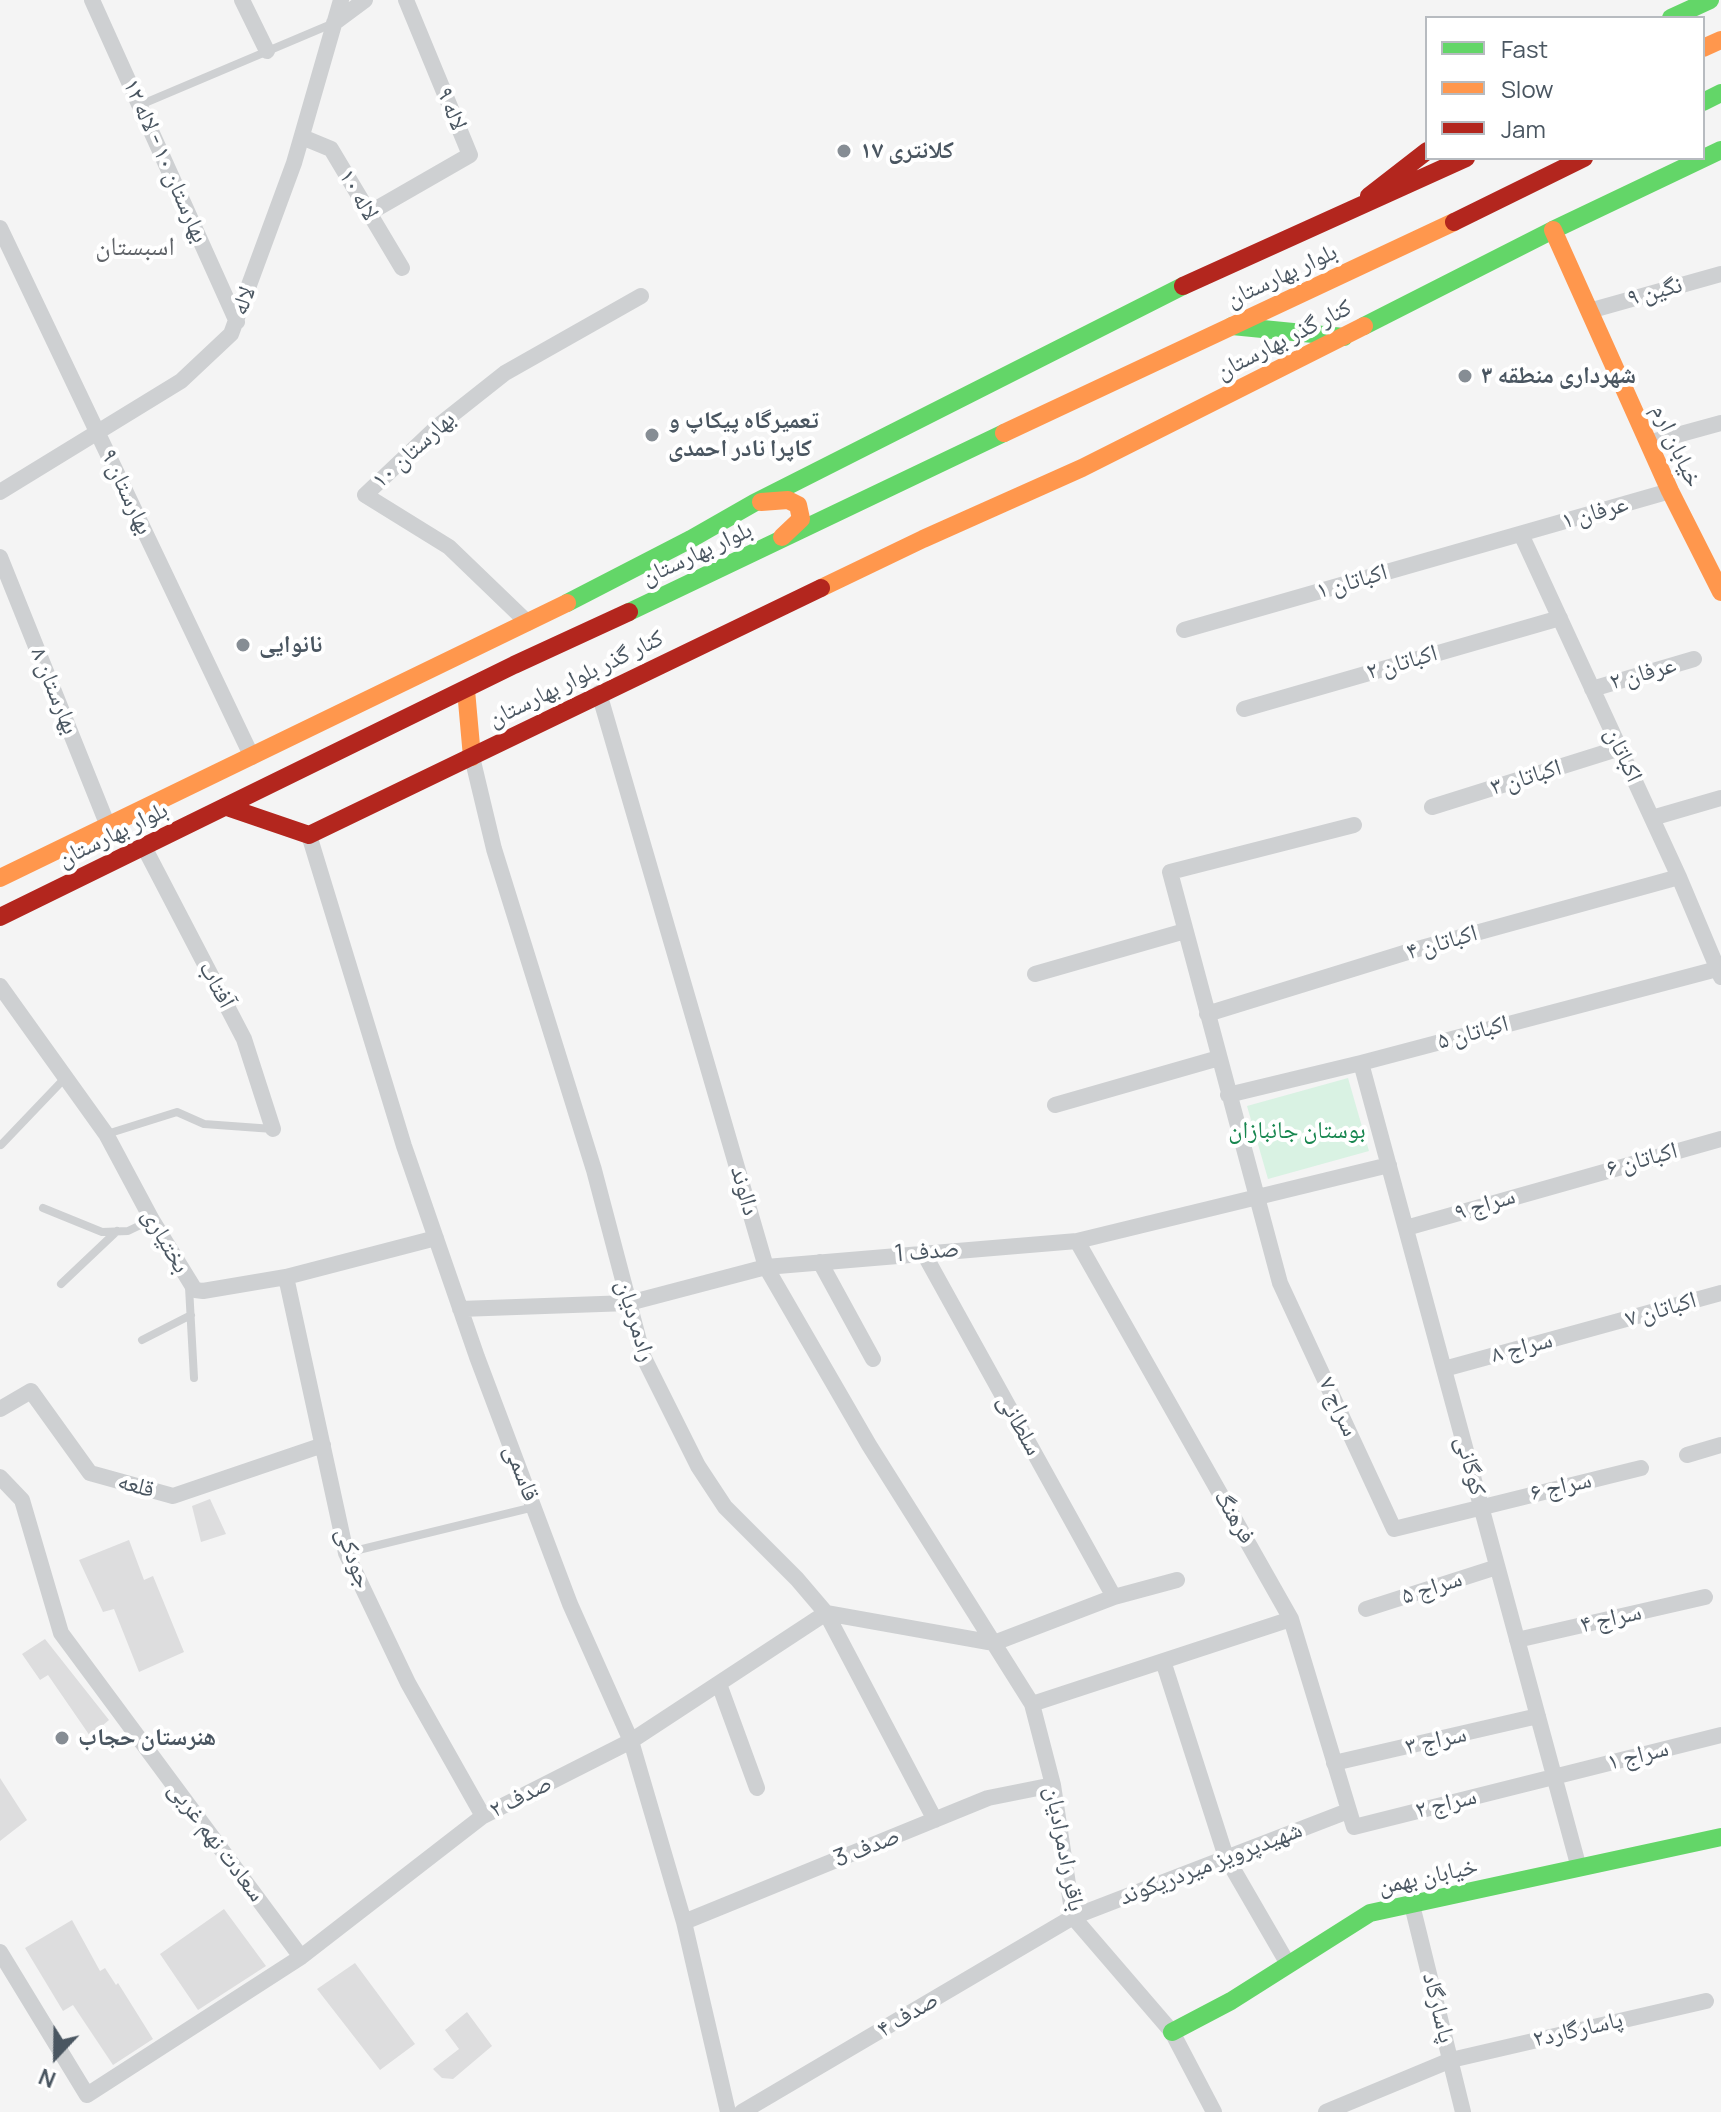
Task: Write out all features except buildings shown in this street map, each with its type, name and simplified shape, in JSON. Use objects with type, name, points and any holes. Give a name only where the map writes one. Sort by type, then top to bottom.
[{"type":"main road","points":[[1675,16],[1710,0]]},
{"type":"main road","points":[[1350,211],[1425,153]]},
{"type":"main road","name":"بلوار بهارستان","points":[[0,878],[528,623],[754,503],[1103,325],[1462,160]]},
{"type":"main road","name":"بلوار بهارستان","points":[[0,917],[514,665],[773,545],[1580,160]]},
{"type":"main road","name":"کنار گذر بهارستان","points":[[865,567],[1082,468],[1553,230],[1700,160]]},
{"type":"main road","name":"خیابان ارم","points":[[1553,230],[1670,491],[1721,592]]},
{"type":"main road","points":[[1232,326],[1344,337]]},
{"type":"main road","points":[[863,449],[839,483],[844,494],[853,497],[887,489]]},
{"type":"main road","points":[[754,503],[788,499],[797,502],[801,510],[801,519],[773,545]]},
{"type":"main road","name":"کنار گذر بلوار بهارستان","points":[[309,835],[865,567]]},
{"type":"main road","points":[[466,690],[472,757]]},
{"type":"main road","points":[[227,807],[309,835]]},
{"type":"main road","name":"خیابان بهمن","points":[[1172,2032],[1231,2001],[1370,1913],[1721,1837]]},
{"type":"street","name":"بهارستان ۱۰ - لاله ۱۲","points":[[92,0],[237,322]]},
{"type":"street","points":[[242,0],[267,51]]},
{"type":"street","name":"لاله","points":[[0,492],[181,381],[231,334],[302,137],[341,0]]},
{"type":"street","points":[[334,23],[365,0]]},
{"type":"street","name":"لاله ۹","points":[[369,213],[470,155],[406,0]]},
{"type":"street","name":"لاله ۱۰","points":[[302,137],[331,149],[402,268]]},
{"type":"street","name":"بهارستان ۹","points":[[0,228],[252,757]]},
{"type":"street","name":"نگین ۹","points":[[1589,311],[1721,274]]},
{"type":"street","name":"بهارستان ۱۰","points":[[528,623],[449,547],[365,495],[438,426],[505,373],[641,296]]},
{"type":"street","points":[[1648,443],[1721,423]]},
{"type":"street","name":"عرفان ۱","points":[[1521,534],[1670,491]]},
{"type":"street","name":"اکباتان","points":[[1521,534],[1720,972]]},
{"type":"street","name":"اکباتان ۱","points":[[1184,630],[1521,534]]},
{"type":"street","name":"بهارستان ۸","points":[[0,557],[108,826]]},
{"type":"street","name":"اکباتان ۲","points":[[1244,709],[1560,618]]},
{"type":"street","name":"عرفان ۲","points":[[1592,689],[1694,659]]},
{"type":"street","name":"دالوند","points":[[599,693],[766,1267],[869,1445],[994,1643]]},
{"type":"street","name":"اکباتان ۳","points":[[1432,807],[1620,748]]},
{"type":"street","name":"رادمردیان","points":[[472,757],[494,849],[594,1170],[643,1356],[698,1466],[725,1507],[797,1579],[826,1613],[935,1820]]},
{"type":"street","points":[[1652,818],[1721,798]]},
{"type":"street","points":[[1256,1200],[1170,872],[1354,825]]},
{"type":"street","name":"قاسمی","points":[[309,835],[404,1146],[460,1309],[570,1604],[631,1741],[684,1922],[728,2112]]},
{"type":"street","name":"آفتاب","points":[[144,847],[244,1039],[273,1129]]},
{"type":"street","name":"اکباتان ۴","points":[[1207,1014],[1414,950],[1679,877]]},
{"type":"street","points":[[1035,974],[1185,931]]},
{"type":"street","name":"اکباتان ۵","points":[[1228,1095],[1720,972]]},
{"type":"street","name":"بختیاری","points":[[0,986],[106,1134],[189,1285],[195,1290],[286,1277],[436,1238]]},
{"type":"street","points":[[1055,1105],[1219,1058]]},
{"type":"street","name":"کوگانی","points":[[1361,1063],[1579,1868]]},
{"type":"street","name":"اکباتان ۶","points":[[1564,1182],[1721,1139]]},
{"type":"street","name":"صدف 1","points":[[460,1309],[629,1303],[766,1267],[1077,1241],[1256,1200],[1389,1165]]},
{"type":"street","name":"سراج ۹","points":[[1406,1228],[1564,1182]]},
{"type":"street","name":"سراج ۷","points":[[1256,1200],[1280,1283],[1394,1529],[1481,1506]]},
{"type":"street","name":"فرهنگ","points":[[1077,1241],[1291,1619],[1348,1811]]},
{"type":"street","name":"سلطانی","points":[[923,1252],[1114,1597]]},
{"type":"street","points":[[820,1262],[873,1359]]},
{"type":"street","name":"جودکی","points":[[286,1277],[346,1553],[408,1683],[483,1816]]},
{"type":"street","name":"اکباتان ۷","points":[[1601,1327],[1721,1293]]},
{"type":"street","name":"سراج ۸","points":[[1444,1369],[1601,1327]]},
{"type":"street","name":"قلعه","points":[[0,1409],[31,1391],[90,1473],[173,1496],[323,1445]]},
{"type":"street","points":[[1687,1455],[1721,1445]]},
{"type":"street","name":"سراج ۶","points":[[1481,1506],[1641,1468]]},
{"type":"street","name":"سعادت نهم غربی","points":[[0,1477],[22,1500],[61,1633],[301,1957]]},
{"type":"street","name":"سراج ۵","points":[[1366,1609],[1497,1567]]},
{"type":"street","points":[[826,1613],[994,1643],[1114,1597],[1177,1580]]},
{"type":"street","name":"سراج ۴","points":[[1517,1640],[1705,1597]]},
{"type":"street","name":"صدف ۲","points":[[0,1952],[87,2095],[301,1957],[483,1816],[631,1741],[826,1613]]},
{"type":"street","points":[[1032,1704],[1291,1619]]},
{"type":"street","name":"باقر رادمرادیان","points":[[994,1643],[1032,1704],[1053,1785],[1073,1917],[1172,2032],[1214,2112]]},
{"type":"street","points":[[1163,1661],[1226,1857],[1288,1964]]},
{"type":"street","points":[[719,1684],[757,1788]]},
{"type":"street","name":"سراج ۳","points":[[1334,1763],[1538,1716]]},
{"type":"street","name":"سراج ۱","points":[[1555,1777],[1721,1735]]},
{"type":"street","name":"سراج ۲","points":[[1348,1811],[1354,1827],[1555,1777]]},
{"type":"street","name":"صدف 3","points":[[684,1922],[988,1798],[1053,1785]]},
{"type":"street","name":"شهیدپرویز میردریکوند","points":[[1073,1917],[1348,1811]]},
{"type":"street","name":"پاسارگاد","points":[[1412,1905],[1463,2112]]},
{"type":"street","name":"صدف ۴","points":[[742,2112],[1073,1917]]},
{"type":"street","name":"پاسارگارد۲","points":[[1326,2112],[1451,2060],[1706,2001]]},
{"type":"lane","points":[[140,105],[334,23]]},
{"type":"lane","points":[[1,1145],[65,1077]]},
{"type":"lane","points":[[106,1134],[177,1112],[204,1124],[273,1129]]},
{"type":"lane","points":[[43,1208],[102,1232],[128,1231],[152,1220]]},
{"type":"lane","points":[[61,1284],[117,1231]]},
{"type":"lane","points":[[189,1285],[194,1378]]},
{"type":"lane","points":[[142,1340],[191,1315]]},
{"type":"lane","points":[[346,1553],[534,1507]]},
{"type":"green space","name":"بوستان جانبازان","points":[[1348,1078],[1369,1151],[1268,1179],[1247,1106]]},
{"type":"traffic: fast","points":[[1675,16],[1710,0]]},
{"type":"traffic: fast","points":[[1705,101],[1721,93]]},
{"type":"traffic: fast","points":[[1705,158],[1721,150]]},
{"type":"traffic: fast","points":[[1364,326],[1700,160]]},
{"type":"traffic: fast","points":[[567,603],[754,503],[1183,286]]},
{"type":"traffic: fast","points":[[1232,326],[1344,337]]},
{"type":"traffic: fast","points":[[629,612],[1004,433]]},
{"type":"traffic: fast","points":[[1172,2032],[1231,2001],[1370,1913],[1721,1837]]},
{"type":"traffic: slow","points":[[1705,47],[1721,40]]},
{"type":"traffic: slow","points":[[1004,433],[1454,222]]},
{"type":"traffic: slow","points":[[1553,230],[1670,491],[1721,592]]},
{"type":"traffic: slow","points":[[821,588],[1082,468],[1364,326]]},
{"type":"traffic: slow","points":[[761,502],[788,500],[798,505],[801,519],[782,537]]},
{"type":"traffic: slow","points":[[0,878],[567,603]]},
{"type":"traffic: slow","points":[[466,690],[472,757]]},
{"type":"traffic: jam","points":[[1369,196],[1425,153]]},
{"type":"traffic: jam","points":[[1183,286],[1462,160]]},
{"type":"traffic: jam","points":[[1454,222],[1580,160]]},
{"type":"traffic: jam","points":[[227,807],[309,835],[821,588]]},
{"type":"traffic: jam","points":[[0,917],[514,665],[629,612]]},
{"type":"place","name":"کلانتری ۱۷","points":[[844,151]]},
{"type":"place","name":"شهرداری منطقه ۳","points":[[1465,376]]},
{"type":"place","name":"تعمیرگاه پیکاپ و کاپرا نادر احمدی","points":[[652,435]]},
{"type":"place","name":"نانوایی","points":[[243,645]]},
{"type":"place","name":"هنرستان حجاب","points":[[62,1738]]},
{"type":"district","name":"اسبستان","points":[[135,248]]}]
